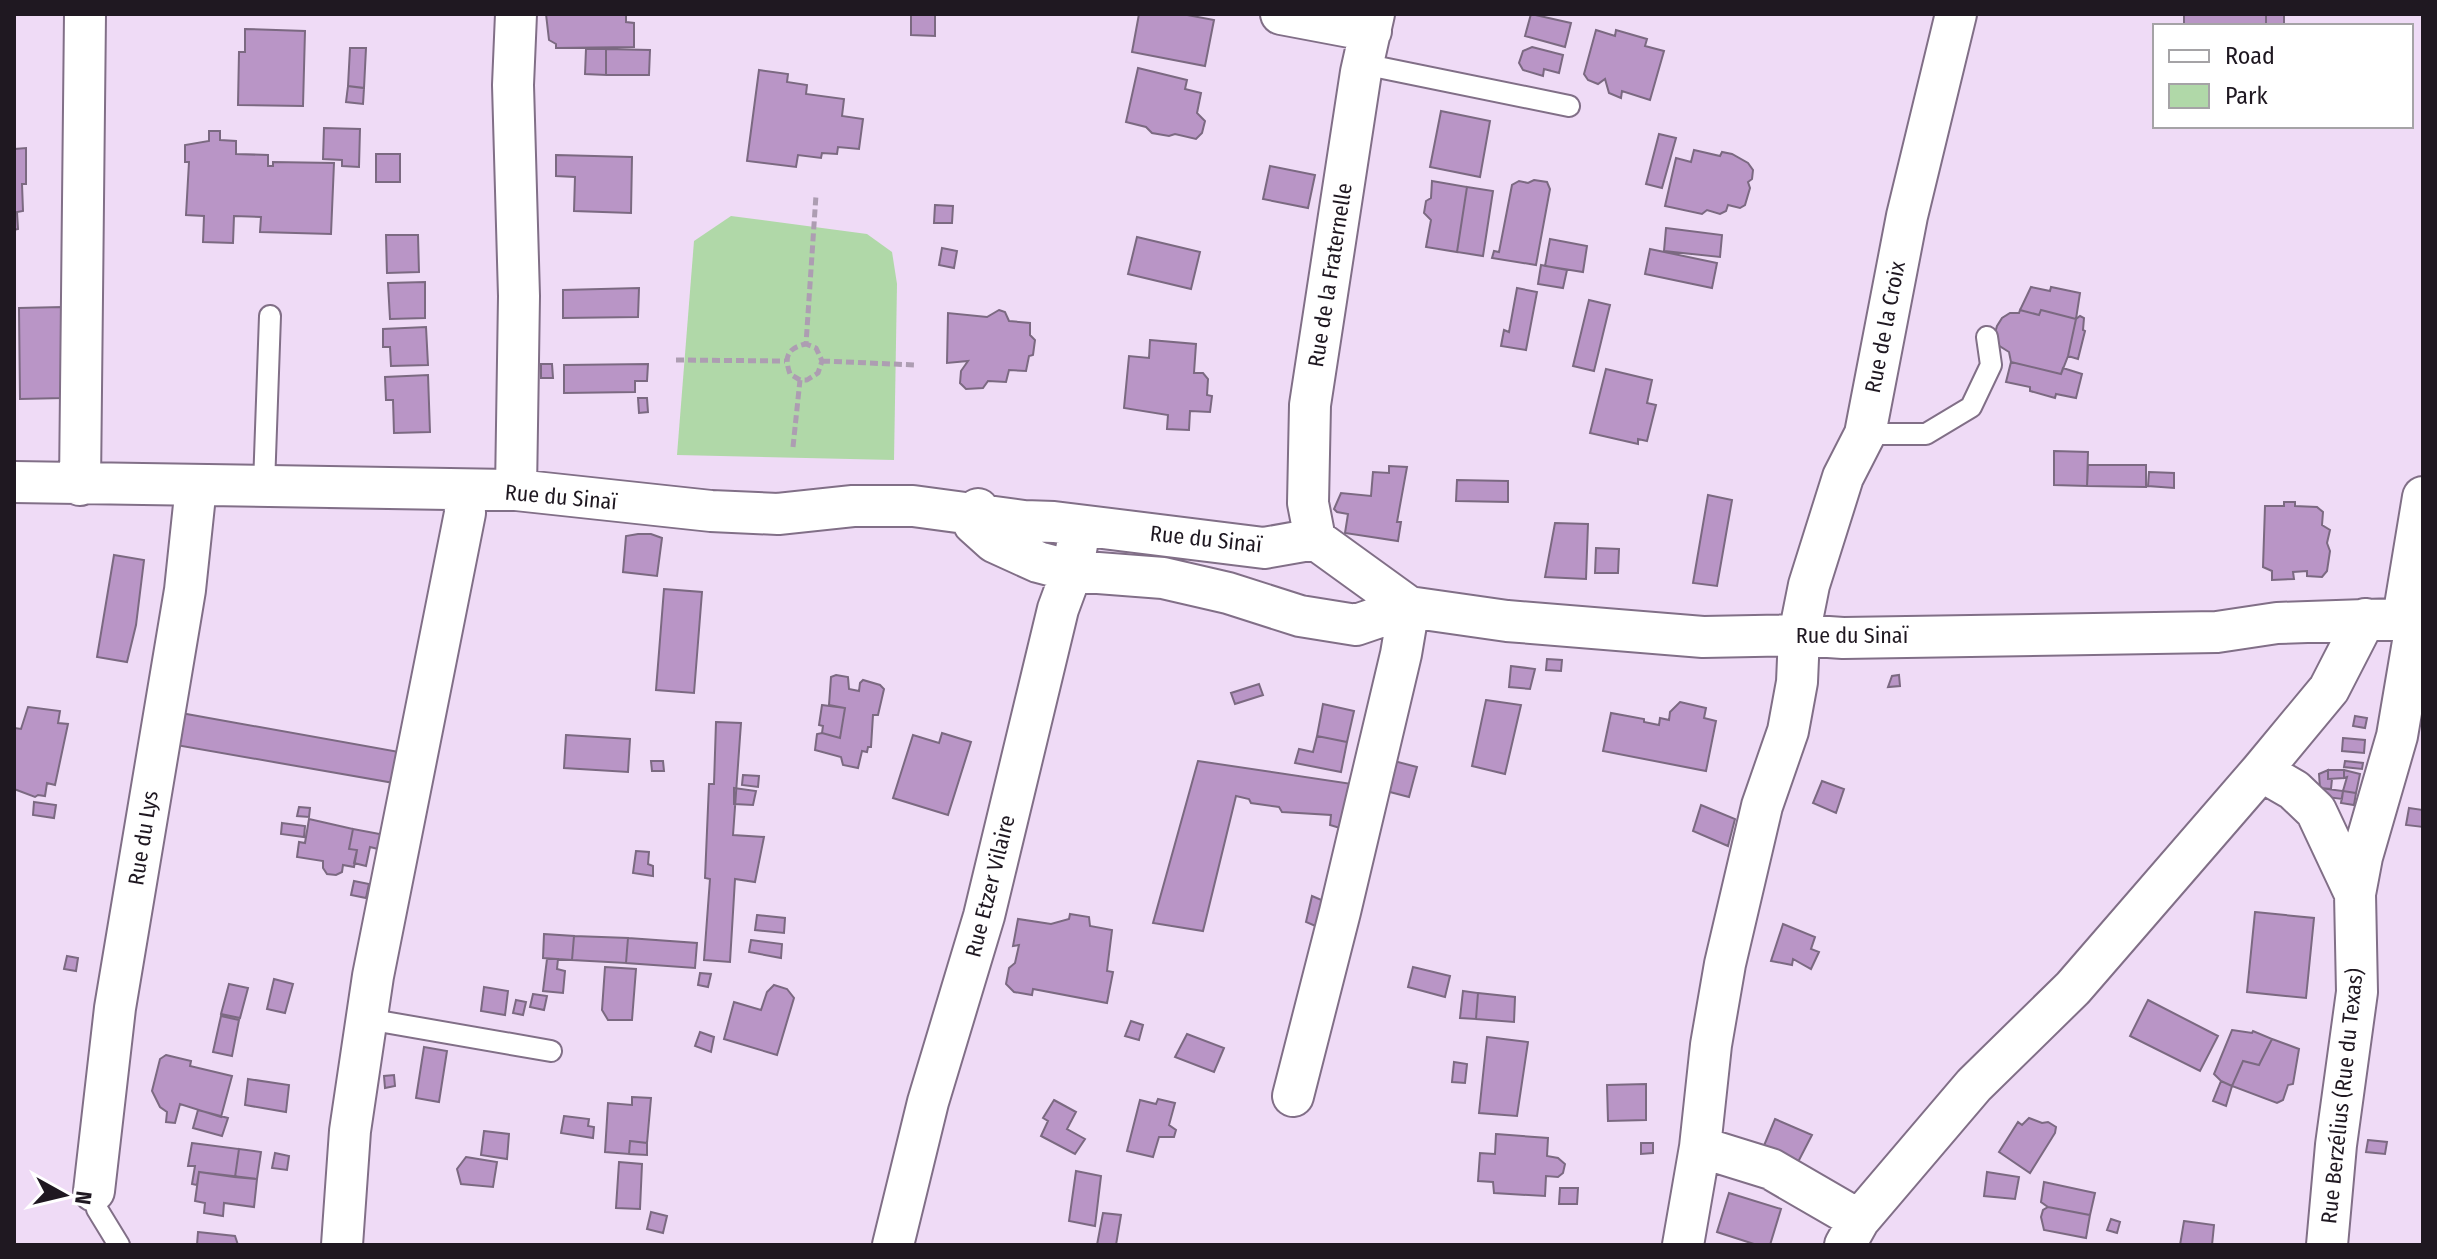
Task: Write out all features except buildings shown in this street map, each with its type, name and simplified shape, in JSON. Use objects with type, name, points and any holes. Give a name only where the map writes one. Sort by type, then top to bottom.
[{"type":"street","points":[[80,485],[85,14]]},
{"type":"street","points":[[516,14],[513,85],[519,296],[516,490]]},
{"type":"street","points":[[1281,14],[1370,36]]},
{"type":"street","name":"Rue de la Croix","points":[[1683,1245],[1725,964],[1762,806],[1788,731],[1797,682],[1799,635],[1809,585],[1843,477],[1865,434],[1907,216],[1956,14]]},
{"type":"street","name":"Rue de la Fraternelle","points":[[1315,539],[1308,503],[1310,405],[1370,36]]},
{"type":"street","name":"Rue du Sinaï","points":[[14,482],[516,490],[711,511],[778,514],[853,506],[913,506],[1264,548],[1315,539],[1409,607],[1507,621],[1703,637],[2217,632],[2277,623],[2402,618]]},
{"type":"street","name":"Rue du Lys","points":[[94,1191],[115,1008],[185,590],[196,486]]},
{"type":"street","points":[[342,1245],[350,1131],[367,1019],[401,823],[465,513],[464,490]]},
{"type":"street","name":"Rue Berzélius (Rue du Texas)","points":[[2327,1245],[2336,1145],[2357,992],[2355,894],[2362,857],[2397,736],[2402,618],[2423,497]]},
{"type":"street","points":[[974,513],[974,524],[994,542],[1038,562],[1072,571],[1163,578],[1228,593],[1300,616],[1356,625],[1409,607],[1401,654],[1340,912],[1293,1096]]},
{"type":"street","name":"Rue Etzer Vilaire","points":[[893,1245],[928,1102],[984,916],[1051,637],[1072,571],[1068,523]]},
{"type":"street","points":[[1700,1147],[1771,1169],[1852,1232],[1974,1085],[2073,988],[2329,689],[2402,618]]},
{"type":"street","points":[[2261,771],[2294,790],[2316,811],[2355,894]]},
{"type":"lane","points":[[1370,36],[1569,106]]},
{"type":"lane","points":[[264,485],[270,316]]},
{"type":"lane","points":[[1865,434],[1926,434],[1971,407],[1991,365],[1987,337]]},
{"type":"lane","points":[[367,1019],[551,1051]]},
{"type":"lane","points":[[94,1191],[97,1209],[119,1245]]},
{"type":"path","points":[[806,344],[816,195]]},
{"type":"path","points":[[806,344],[816,348],[822,361],[818,373],[807,380],[800,380],[790,374],[785,361],[794,346],[806,344]]},
{"type":"path","points":[[676,360],[785,361]]},
{"type":"path","points":[[822,361],[916,365]]},
{"type":"path","points":[[793,447],[800,380]]},
{"type":"green space","points":[[731,216],[867,234],[892,252],[897,284],[894,460],[677,455],[694,241]]}]
